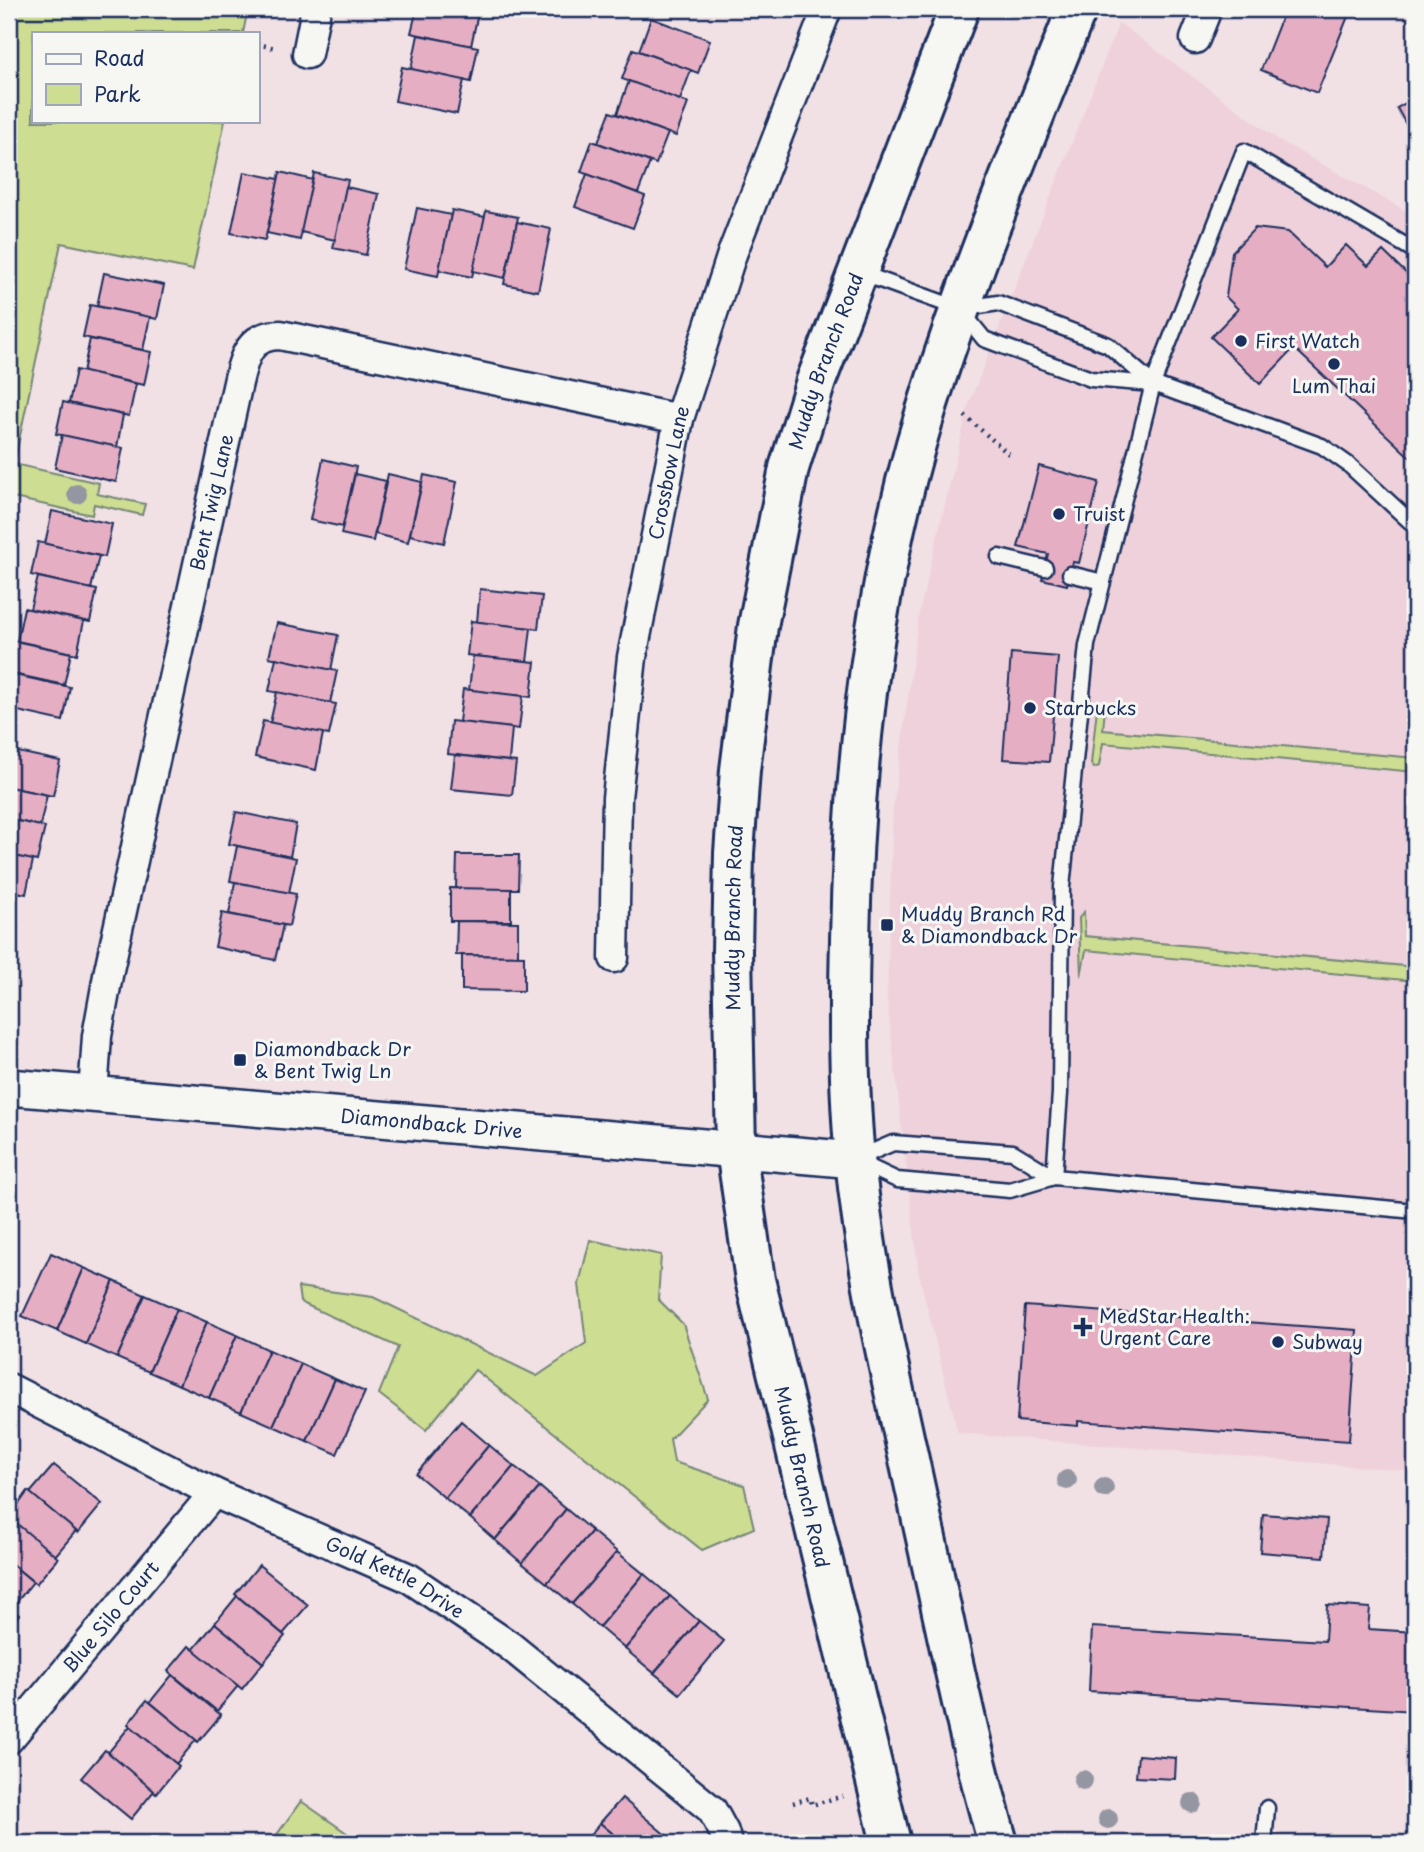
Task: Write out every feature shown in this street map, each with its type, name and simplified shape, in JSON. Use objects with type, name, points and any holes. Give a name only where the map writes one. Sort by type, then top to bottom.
[{"type":"main road","name":"Muddy Branch Road","points":[[891,1843],[755,1280],[736,1150],[734,853],[748,693],[770,555],[789,468],[816,381],[856,271],[959,9]]},
{"type":"main road","points":[[998,1843],[943,1616],[882,1332],[855,1160],[847,1053],[851,884],[861,742],[882,596],[916,444],[960,309],[1077,9]]},
{"type":"street","points":[[307,54],[316,9]]},
{"type":"street","name":"Crossbow Lane","points":[[614,958],[618,798],[632,657],[679,419],[732,254],[827,9]]},
{"type":"street","points":[[1195,39],[1207,9]]},
{"type":"street","name":"Bent Twig Lane","points":[[93,1094],[97,1036],[109,970],[236,387],[250,346],[260,338],[280,335],[679,419]]},
{"type":"street","name":"Diamondback Drive","points":[[9,1087],[855,1160]]},
{"type":"street","name":"Gold Kettle Drive","points":[[9,1388],[214,1493],[409,1578],[510,1646],[712,1810],[727,1843]]},
{"type":"street","name":"Blue Silo Court","points":[[9,1739],[214,1493]]},
{"type":"lane","points":[[1054,1177],[1060,1093],[1062,887],[1087,645],[1153,384],[1244,151],[1415,251]]},
{"type":"lane","points":[[856,271],[960,309],[998,303],[1108,345],[1153,384]]},
{"type":"lane","points":[[960,309],[984,339],[1091,379],[1153,384],[1322,446],[1349,465],[1415,526]]},
{"type":"lane","points":[[999,556],[1045,568]]},
{"type":"lane","points":[[1070,574],[1103,582]]},
{"type":"lane","points":[[855,1160],[893,1143],[921,1144],[1013,1153],[1054,1177]]},
{"type":"lane","points":[[855,1160],[897,1180],[1010,1189],[1054,1177],[1415,1211]]},
{"type":"lane","points":[[1264,1843],[1267,1808]]},
{"type":"path","points":[[958,411],[1011,456]]},
{"type":"path","points":[[793,1803],[810,1798],[812,1805],[844,1796]]},
{"type":"shaded area","points":[[1119,23],[1280,141],[1415,216],[1415,1471],[958,1433],[919,1274],[887,999],[893,810],[919,614],[969,404]]},
{"type":"green space","points":[[9,9],[248,9],[243,32],[32,32],[32,122],[225,122],[193,270],[61,243],[14,464],[99,483],[97,494],[145,504],[142,515],[94,504],[92,515],[9,497]]},
{"type":"green space","points":[[1101,705],[1105,708],[1103,730],[1415,758],[1415,772],[1103,743],[1099,766],[1094,768],[1091,764],[1097,708]]},
{"type":"green space","points":[[1084,912],[1085,936],[1415,967],[1415,981],[1086,950],[1081,976],[1079,918]]},
{"type":"green space","points":[[590,1240],[661,1255],[658,1299],[683,1324],[708,1399],[670,1439],[674,1462],[744,1485],[754,1528],[702,1550],[475,1370],[426,1430],[379,1394],[398,1347],[300,1302],[298,1287],[373,1297],[537,1376],[586,1343],[579,1284]]},
{"type":"green space","points":[[301,1801],[361,1843],[271,1843]]},
{"type":"building","points":[[417,9],[458,9],[478,13],[471,46],[411,33]]},
{"type":"building","points":[[1285,9],[1351,9],[1317,93],[1261,70]]},
{"type":"building","points":[[651,18],[710,40],[698,73],[639,51]]},
{"type":"building","points":[[418,35],[478,47],[471,82],[411,69]]},
{"type":"building","points":[[633,49],[691,70],[680,100],[622,79]]},
{"type":"building","points":[[402,67],[464,80],[457,114],[395,101]]},
{"type":"building","points":[[629,81],[688,103],[676,136],[617,114]]},
{"type":"building","points":[[1415,98],[1415,141],[1397,108]]},
{"type":"building","points":[[610,112],[668,133],[656,164],[598,143]]},
{"type":"building","points":[[592,141],[650,162],[638,193],[581,172]]},
{"type":"building","points":[[244,172],[279,179],[265,240],[231,233]]},
{"type":"building","points":[[280,172],[313,180],[300,240],[267,233]]},
{"type":"building","points":[[314,173],[348,180],[335,240],[301,232]]},
{"type":"building","points":[[587,174],[645,196],[633,228],[575,207]]},
{"type":"building","points":[[346,187],[379,194],[366,255],[333,248]]},
{"type":"building","points":[[417,208],[451,215],[438,276],[404,269]]},
{"type":"building","points":[[452,210],[485,217],[472,277],[439,270]]},
{"type":"building","points":[[486,211],[518,217],[505,278],[473,271]]},
{"type":"building","points":[[517,222],[551,229],[538,291],[504,284]]},
{"type":"building","points":[[1255,228],[1288,232],[1325,267],[1346,245],[1368,266],[1383,251],[1415,282],[1415,462],[1294,348],[1260,384],[1211,337],[1238,309],[1226,297],[1232,252]]},
{"type":"building","points":[[104,273],[164,285],[157,319],[97,306]]},
{"type":"building","points":[[90,305],[150,317],[143,350],[83,337]]},
{"type":"building","points":[[90,339],[151,352],[144,385],[83,372]]},
{"type":"building","points":[[76,370],[136,384],[129,416],[69,403]]},
{"type":"building","points":[[63,402],[123,415],[117,447],[56,434]]},
{"type":"building","points":[[62,435],[123,448],[116,482],[55,468]]},
{"type":"building","points":[[323,459],[356,467],[343,527],[310,520]]},
{"type":"building","name":"Truist","points":[[1039,466],[1099,482],[1079,563],[1073,562],[1067,585],[1042,579],[1048,554],[1018,547]]},
{"type":"building","points":[[355,474],[386,481],[373,541],[341,534]]},
{"type":"building","points":[[388,474],[422,482],[408,542],[375,534]]},
{"type":"building","points":[[424,475],[457,482],[444,543],[410,535]]},
{"type":"building","points":[[52,511],[112,524],[105,557],[45,544]]},
{"type":"building","points":[[38,542],[99,556],[91,589],[31,575]]},
{"type":"building","points":[[38,577],[97,590],[90,622],[30,609]]},
{"type":"building","points":[[480,589],[542,596],[538,629],[477,622]]},
{"type":"building","points":[[24,608],[84,621],[77,654],[17,641]]},
{"type":"building","points":[[471,621],[531,628],[527,662],[467,655]]},
{"type":"building","points":[[277,623],[338,635],[331,670],[269,657]]},
{"type":"building","points":[[10,640],[71,653],[64,685],[9,673]]},
{"type":"building","name":"Starbucks","points":[[1011,653],[1058,657],[1049,762],[1003,759]]},
{"type":"building","points":[[473,656],[535,662],[531,697],[469,690]]},
{"type":"building","points":[[276,658],[337,671],[330,703],[269,691]]},
{"type":"building","points":[[10,674],[70,687],[63,721],[9,709]]},
{"type":"building","points":[[463,689],[523,696],[519,729],[459,722]]},
{"type":"building","points":[[277,692],[336,704],[329,735],[270,723]]},
{"type":"building","points":[[263,721],[323,733],[316,770],[255,757]]},
{"type":"building","points":[[451,721],[512,728],[509,761],[448,754]]},
{"type":"building","points":[[9,750],[60,761],[53,796],[9,787]]},
{"type":"building","points":[[455,755],[516,762],[512,795],[451,789]]},
{"type":"building","points":[[9,787],[47,795],[40,826],[9,819]]},
{"type":"building","points":[[236,812],[296,824],[290,857],[229,844]]},
{"type":"building","points":[[9,819],[45,827],[37,861],[9,855]]},
{"type":"building","points":[[237,846],[296,858],[289,893],[230,881]]},
{"type":"building","points":[[9,855],[33,860],[26,894],[9,890]]},
{"type":"building","points":[[457,855],[519,855],[518,889],[456,889]]},
{"type":"building","points":[[235,882],[296,894],[289,926],[229,914]]},
{"type":"building","points":[[450,888],[511,889],[511,921],[450,921]]},
{"type":"building","points":[[9,890],[19,892],[12,924],[9,923]]},
{"type":"building","points":[[222,913],[283,925],[275,960],[215,947]]},
{"type":"building","points":[[457,921],[518,922],[518,956],[456,955]]},
{"type":"building","points":[[9,923],[18,925],[11,959],[9,958]]},
{"type":"building","points":[[462,955],[524,956],[524,991],[462,990]]},
{"type":"building","points":[[51,1253],[84,1268],[57,1331],[22,1316]]},
{"type":"building","points":[[84,1268],[114,1281],[86,1344],[57,1331]]},
{"type":"building","points":[[114,1281],[145,1295],[117,1358],[86,1344]]},
{"type":"building","points":[[145,1295],[177,1309],[149,1372],[117,1358]]},
{"type":"building","points":[[1025,1306],[1357,1330],[1349,1441],[1078,1421],[1078,1426],[1017,1421]]},
{"type":"building","points":[[177,1309],[207,1322],[179,1385],[149,1372]]},
{"type":"building","points":[[207,1322],[237,1335],[209,1398],[179,1385]]},
{"type":"building","points":[[237,1335],[269,1350],[241,1412],[209,1398]]},
{"type":"building","points":[[269,1350],[301,1364],[273,1426],[241,1412]]},
{"type":"building","points":[[301,1364],[335,1379],[307,1441],[273,1426]]},
{"type":"building","points":[[335,1379],[365,1392],[337,1454],[307,1441]]},
{"type":"building","points":[[461,1421],[489,1445],[445,1498],[416,1474]]},
{"type":"building","points":[[489,1445],[514,1466],[470,1518],[445,1498]]},
{"type":"building","points":[[54,1465],[102,1504],[78,1533],[30,1493]]},
{"type":"building","points":[[514,1466],[540,1487],[495,1540],[470,1518]]},
{"type":"building","points":[[540,1487],[566,1509],[522,1563],[495,1540]]},
{"type":"building","points":[[28,1491],[76,1531],[55,1556],[9,1518]]},
{"type":"building","points":[[566,1509],[592,1531],[547,1583],[522,1563]]},
{"type":"building","points":[[1263,1514],[1327,1519],[1324,1557],[1260,1552]]},
{"type":"building","points":[[10,1518],[58,1558],[36,1584],[9,1562]]},
{"type":"building","points":[[592,1531],[617,1552],[572,1604],[547,1583]]},
{"type":"building","points":[[617,1552],[644,1574],[599,1627],[572,1604]]},
{"type":"building","points":[[9,1562],[33,1582],[11,1609],[9,1607]]},
{"type":"building","points":[[259,1565],[308,1605],[283,1634],[235,1594]]},
{"type":"building","points":[[644,1574],[670,1596],[625,1649],[599,1627]]},
{"type":"building","points":[[237,1596],[285,1636],[263,1663],[215,1623]]},
{"type":"building","points":[[670,1596],[699,1621],[654,1673],[625,1649]]},
{"type":"building","points":[[1327,1605],[1370,1608],[1368,1629],[1415,1632],[1415,1711],[1089,1691],[1092,1627],[1325,1641]]},
{"type":"building","points":[[9,1607],[19,1615],[9,1627]]},
{"type":"building","points":[[699,1621],[724,1641],[680,1694],[654,1673]]},
{"type":"building","points":[[215,1623],[263,1663],[242,1689],[193,1650]]},
{"type":"building","points":[[189,1646],[238,1686],[217,1711],[168,1671]]},
{"type":"building","points":[[172,1675],[221,1715],[198,1742],[150,1702]]},
{"type":"building","points":[[147,1700],[196,1740],[176,1764],[128,1724]]},
{"type":"building","points":[[130,1726],[179,1766],[156,1794],[107,1754]]},
{"type":"building","points":[[105,1750],[154,1791],[131,1819],[81,1778]]},
{"type":"building","points":[[1138,1755],[1176,1758],[1175,1779],[1136,1777]]},
{"type":"building","points":[[622,1798],[675,1843],[624,1843],[600,1823]]},
{"type":"building","points":[[600,1823],[624,1843],[584,1843]]},
{"type":"place","name":"First Watch","points":[[1241,341]]},
{"type":"place","name":"Lum Thai","points":[[1334,364]]},
{"type":"place","name":"Truist","points":[[1059,514]]},
{"type":"place","name":"Starbucks","points":[[1030,708]]},
{"type":"place","name":"Muddy Branch Rd & Diamondback Dr","points":[[887,925]]},
{"type":"place","name":"Diamondback Dr & Bent Twig Ln","points":[[240,1060]]},
{"type":"place","name":"MedStar Health: Urgent Care","points":[[1083,1327]]},
{"type":"place","name":"Subway","points":[[1278,1342]]}]
